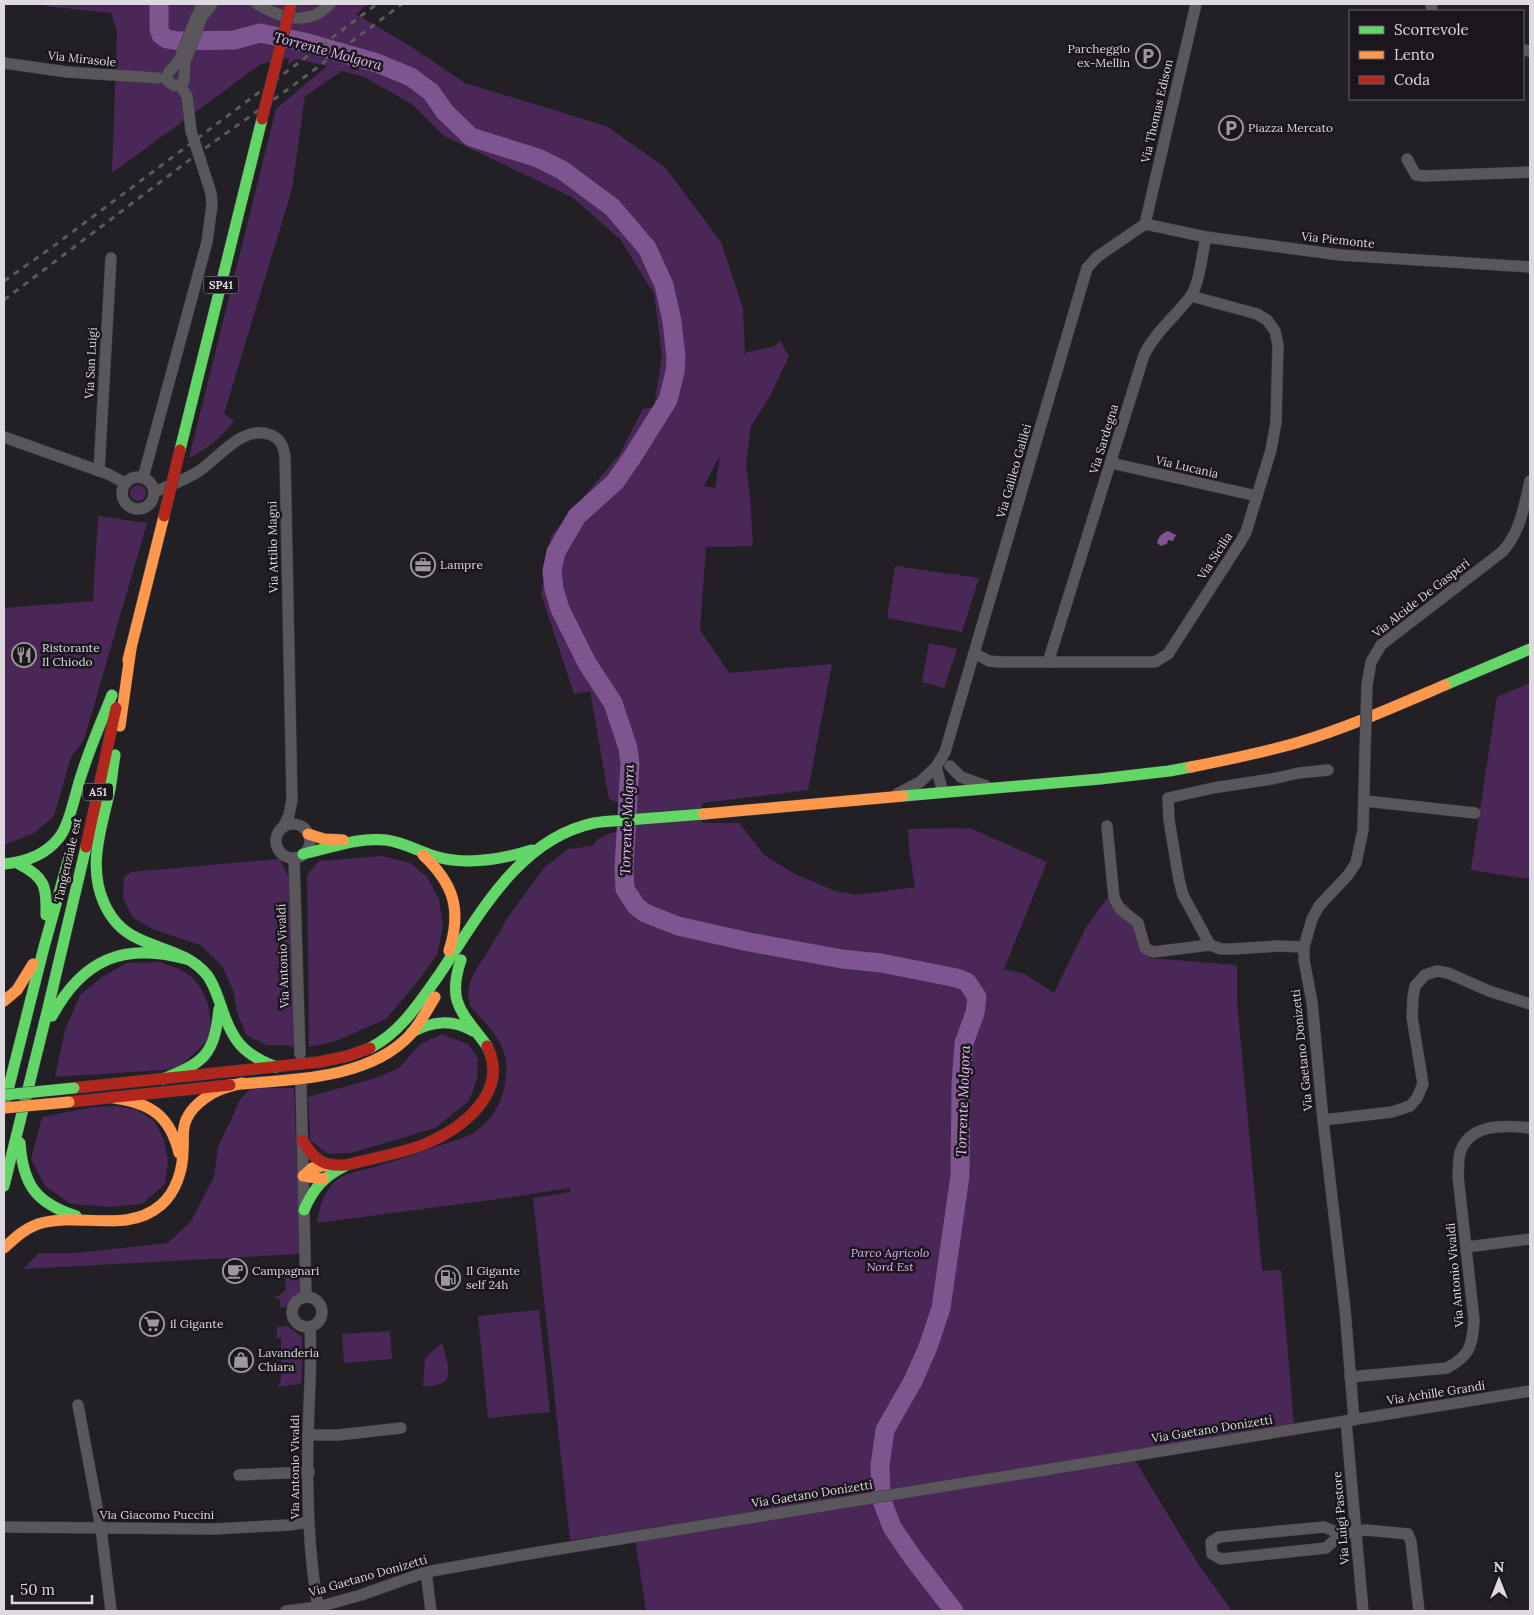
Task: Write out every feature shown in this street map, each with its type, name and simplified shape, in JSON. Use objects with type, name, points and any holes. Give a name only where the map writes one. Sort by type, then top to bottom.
[{"type":"main road","name":"SP41","points":[[116,708],[291,4]]},
{"type":"main road","points":[[4,864],[19,864],[43,853],[56,842],[65,828],[83,769],[131,648]]},
{"type":"main road","points":[[131,648],[110,789],[96,848],[95,876],[105,906],[111,917],[121,928],[139,939],[186,959],[206,973],[214,986],[231,1035],[243,1050],[260,1062],[276,1067]]},
{"type":"main road","points":[[299,856],[363,842],[386,840],[447,859],[480,861],[511,857],[541,847],[573,830],[595,823],[1169,771],[1236,758],[1296,743],[1381,712],[1530,648]]},
{"type":"main road","name":"Tangenziale est","points":[[77,829],[116,708]]},
{"type":"main road","name":"Tangenziale est","points":[[4,1186],[90,832],[116,708]]},
{"type":"main road","points":[[4,1107],[114,1098],[321,1076],[372,1062],[399,1045],[410,1034],[496,910],[537,862],[561,842],[595,823]]},
{"type":"main road","points":[[305,830],[324,839],[363,842]]},
{"type":"main road","name":"Tangenziale est","points":[[4,1107],[72,845]]},
{"type":"main road","points":[[4,1095],[276,1067],[344,1058],[366,1049],[395,1031],[441,971],[489,901],[510,875],[541,847]]},
{"type":"main road","points":[[418,850],[442,872],[448,882],[453,898],[456,915],[454,938],[441,971]]},
{"type":"main road","points":[[4,1001],[17,990],[44,947],[47,890],[44,882],[36,874],[19,864]]},
{"type":"main road","points":[[40,1043],[55,1009],[66,993],[84,974],[103,961],[114,956],[137,952],[152,952],[186,959]]},
{"type":"main road","points":[[303,1176],[312,1168],[328,1165],[346,1165],[428,1142],[452,1129],[475,1109],[487,1094],[493,1074],[489,1050],[464,1016],[456,999],[455,977],[461,960]]},
{"type":"main road","points":[[163,1079],[195,1066],[206,1055],[217,1034],[220,1003]]},
{"type":"main road","points":[[410,1034],[430,1023],[444,1022],[460,1024],[476,1033]]},
{"type":"main road","points":[[4,1248],[16,1235],[36,1225],[58,1221],[117,1221],[150,1213],[173,1190],[181,1168],[184,1128],[194,1109],[202,1100],[216,1092],[242,1084]]},
{"type":"main road","points":[[114,1098],[138,1102],[156,1111],[163,1118],[174,1133],[181,1168]]},
{"type":"main road","points":[[20,1125],[22,1167],[29,1186],[38,1198],[54,1208],[88,1220]]},
{"type":"main road","points":[[302,1140],[314,1157],[328,1165]]},
{"type":"main road","points":[[304,1210],[311,1195],[323,1179],[346,1165]]},
{"type":"main road","points":[[303,1176],[323,1179]]},
{"type":"street","points":[[169,81],[182,61],[203,4]]},
{"type":"street","points":[[194,28],[212,4]]},
{"type":"street","points":[[257,4],[276,14],[295,18],[317,14],[330,4]]},
{"type":"street","name":"Via Thomas Edison","points":[[1145,224],[1196,4]]},
{"type":"street","points":[[169,81],[185,78],[182,61]]},
{"type":"street","name":"Via Mirasole","points":[[4,63],[76,73],[169,81]]},
{"type":"street","points":[[143,478],[207,242],[211,218],[211,194],[191,131],[187,96],[169,81]]},
{"type":"street","points":[[1407,159],[1416,175],[1425,176],[1530,172]]},
{"type":"street","name":"Via Piemonte","points":[[1145,224],[1206,237],[1340,255],[1530,267]]},
{"type":"street","name":"Via Galileo Galilei","points":[[894,796],[920,782],[936,766],[945,752],[1087,268],[1097,257],[1145,224]]},
{"type":"street","name":"Via Sardegna","points":[[1050,662],[1050,656],[1144,355],[1148,346],[1191,296],[1196,285],[1206,237]]},
{"type":"street","name":"Via San Luigi","points":[[99,471],[111,258]]},
{"type":"street","name":"Via Sicilia","points":[[974,652],[990,661],[1000,662],[1155,662],[1168,654],[1241,541],[1246,532],[1271,450],[1276,422],[1278,345],[1275,331],[1267,320],[1257,314],[1191,296]]},
{"type":"street","name":"Via Attilio Magni","points":[[154,492],[198,472],[238,439],[251,432],[269,434],[275,437],[282,445],[285,457],[292,800],[289,815],[284,826]]},
{"type":"street","points":[[4,437],[118,478],[125,483]]},
{"type":"street","name":"Via Lucania","points":[[1111,464],[1257,496]]},
{"type":"street","points":[[133,478],[143,478],[151,483],[154,492],[150,503],[141,508],[136,508],[126,503],[122,493],[125,483],[133,478]]},
{"type":"street","name":"Via Alcide De Gasperi","points":[[1366,752],[1367,684],[1371,662],[1382,644],[1502,552],[1512,542],[1519,526],[1530,481]]},
{"type":"street","points":[[942,792],[950,776],[950,766],[945,752]]},
{"type":"street","name":"Via Gaetano Donizetti","points":[[286,1611],[318,1607],[361,1595],[426,1572],[1350,1421],[1350,1377],[1344,1309],[1312,1002],[1304,960],[1304,946],[1312,919],[1319,906],[1348,875],[1356,863],[1363,830],[1366,752]]},
{"type":"street","points":[[936,766],[942,792]]},
{"type":"street","points":[[950,766],[961,777],[990,788]]},
{"type":"street","points":[[1210,945],[1184,895],[1179,880],[1169,820],[1168,798],[1213,788],[1328,770]]},
{"type":"street","name":"Via Attilio Magni","points":[[292,800],[305,830]]},
{"type":"street","points":[[1365,801],[1475,813]]},
{"type":"street","points":[[293,824],[305,830],[309,845],[299,856],[285,856],[281,853],[276,844],[277,834],[284,826],[293,824]]},
{"type":"street","points":[[1107,826],[1114,898],[1120,909],[1138,923],[1145,948],[1153,952],[1210,945],[1221,949],[1304,946]]},
{"type":"street","name":"Via Antonio Vivaldi","points":[[299,856],[300,1054]]},
{"type":"street","points":[[1323,1120],[1392,1112],[1410,1106],[1417,1098],[1423,1084],[1412,1017],[1413,997],[1415,986],[1425,975],[1437,971],[1448,972],[1489,991],[1530,1004]]},
{"type":"street","points":[[301,1086],[306,1296]]},
{"type":"street","name":"Via Antonio Vivaldi","points":[[1350,1377],[1447,1368],[1457,1363],[1468,1353],[1472,1341],[1474,1320],[1458,1176],[1460,1154],[1468,1139],[1480,1131],[1498,1126],[1530,1128]]},
{"type":"street","points":[[1467,1248],[1530,1240]]},
{"type":"street","points":[[306,1296],[316,1298],[323,1311],[321,1319],[310,1327],[296,1322],[292,1312],[298,1300],[306,1296]]},
{"type":"street","name":"Via Antonio Vivaldi","points":[[310,1327],[309,1522],[313,1579],[318,1607]]},
{"type":"street","name":"Via Achille Grandi","points":[[1350,1421],[1530,1391]]},
{"type":"street","points":[[78,1405],[101,1528],[111,1611]]},
{"type":"street","name":"Via Luigi Pastore","points":[[1350,1421],[1356,1532],[1363,1611]]},
{"type":"street","points":[[308,1436],[338,1435],[401,1428]]},
{"type":"street","points":[[239,1475],[309,1472]]},
{"type":"street","name":"Via Giacomo Puccini","points":[[4,1527],[213,1529],[289,1525],[309,1522]]},
{"type":"street","points":[[1341,1534],[1326,1548],[1221,1559],[1212,1554],[1211,1542],[1218,1537],[1324,1527],[1341,1534],[1366,1530],[1408,1534],[1411,1542],[1419,1611]]},
{"type":"street","points":[[1287,1530],[1290,1552]]},
{"type":"street","points":[[426,1572],[431,1611]]},
{"type":"green space","name":"Parco Agricolo Nord Est","points":[[45,4],[368,4],[356,14],[410,46],[465,83],[606,126],[665,167],[721,242],[743,308],[745,356],[747,352],[773,347],[780,341],[789,356],[770,396],[751,426],[746,466],[750,494],[753,546],[706,547],[700,630],[729,673],[832,664],[808,790],[702,803],[702,823],[739,823],[764,855],[795,874],[835,891],[857,895],[915,887],[908,829],[970,828],[1047,862],[1004,969],[1025,974],[1054,993],[1085,929],[1106,899],[1128,905],[1150,958],[1237,965],[1237,1002],[1262,1271],[1281,1270],[1294,1426],[1133,1457],[1198,1564],[1232,1611],[646,1611],[634,1532],[570,1540],[533,1198],[570,1192],[570,1188],[317,1223],[319,1210],[327,1191],[341,1177],[411,1156],[472,1134],[492,1114],[500,1102],[504,1089],[506,1062],[500,1042],[470,1006],[468,992],[474,973],[508,917],[544,868],[568,849],[593,846],[602,837],[623,831],[629,810],[628,806],[609,799],[590,691],[574,694],[541,594],[551,536],[619,455],[643,409],[654,407],[662,355],[654,294],[620,239],[572,197],[444,136],[412,104],[364,77],[342,71],[305,96],[292,189],[224,414],[234,421],[214,442],[189,458],[276,109],[327,66],[296,59],[287,66],[288,58],[261,64],[112,173],[117,32],[111,13],[45,6]],"holes":[[[720,457],[715,488],[704,486]]]},
{"type":"green space","points":[[138,485],[146,493],[138,501],[130,493]]},
{"type":"green space","points":[[98,516],[147,523],[84,740],[71,757],[54,816],[34,833],[4,845],[4,608],[93,601]]},
{"type":"green space","points":[[895,566],[979,578],[962,632],[887,618]]},
{"type":"green space","points":[[929,643],[957,649],[944,688],[922,682]]},
{"type":"green space","points":[[1530,683],[1530,879],[1471,870],[1497,697]]},
{"type":"green space","points":[[382,856],[410,863],[427,877],[439,899],[443,927],[437,955],[386,1019],[336,1041],[309,1047],[307,875],[319,861]]},
{"type":"green space","points":[[280,859],[289,878],[296,1046],[266,1045],[246,1035],[237,1012],[233,990],[222,966],[200,945],[155,930],[133,918],[123,898],[124,877],[131,872]]},
{"type":"green space","points":[[160,962],[186,973],[201,988],[208,1003],[211,1037],[178,1069],[55,1077],[65,1030],[80,995],[102,977],[127,963]]},
{"type":"green space","points":[[442,1034],[469,1045],[478,1058],[477,1079],[469,1101],[435,1128],[351,1153],[328,1154],[310,1140],[308,1097],[379,1077],[399,1068],[419,1045]]},
{"type":"green space","points":[[251,1088],[294,1088],[300,1254],[23,1269],[39,1253],[75,1253],[168,1243],[191,1221],[214,1177],[218,1147],[241,1098]]},
{"type":"green space","points":[[116,1106],[137,1110],[154,1121],[164,1140],[168,1160],[165,1184],[142,1204],[110,1207],[71,1204],[45,1186],[31,1159],[42,1117],[94,1107]]},
{"type":"green space","points":[[285,1268],[300,1268],[300,1294],[289,1305],[282,1308],[280,1307],[280,1300],[275,1298],[286,1290]]},
{"type":"green space","points":[[539,1310],[550,1412],[488,1418],[478,1316]]},
{"type":"green space","points":[[287,1326],[302,1337],[302,1381],[300,1384],[278,1387],[281,1380],[281,1338],[277,1338],[277,1327]]},
{"type":"green space","points":[[390,1331],[392,1359],[344,1363],[342,1334]]},
{"type":"green space","points":[[442,1343],[448,1369],[447,1379],[439,1384],[423,1387],[425,1358]]},
{"type":"shaded area","points":[[1168,531],[1176,535],[1173,541],[1168,540],[1167,544],[1161,546],[1157,543],[1162,534]]},
{"type":"waterway","name":"Torrente Molgora","points":[[159,4],[159,29],[161,35],[167,39],[178,41],[234,40],[260,33],[304,42],[377,63],[411,77],[431,92],[445,112],[471,137],[538,158],[562,170],[612,207],[647,248],[664,285],[672,321],[676,358],[675,372],[668,400],[615,482],[577,516],[556,552],[552,571],[554,589],[560,609],[587,663],[613,703],[628,748],[630,764],[624,868],[625,889],[636,906],[645,913],[678,926],[749,942],[842,959],[881,963],[957,978],[967,982],[977,997],[975,1013],[964,1043],[961,1084],[960,1176],[941,1308],[928,1347],[913,1381],[885,1430],[880,1465],[881,1498],[892,1527],[913,1558],[954,1611]]},
{"type":"railway","points":[[4,281],[51,248],[377,4]]},
{"type":"railway","points":[[4,300],[204,149],[402,4]]},
{"type":"traffic: fast","points":[[180,450],[262,119]]},
{"type":"traffic: fast","points":[[1445,685],[1530,649]]},
{"type":"traffic: fast","points":[[4,864],[34,857],[53,845],[62,833],[80,778],[112,695]]},
{"type":"traffic: fast","points":[[115,755],[96,860],[99,889],[107,909],[117,924],[126,932],[183,957],[200,968],[212,982],[234,1037],[255,1057],[276,1067]]},
{"type":"traffic: fast","points":[[903,796],[1100,779],[1191,767]]},
{"type":"traffic: fast","points":[[370,1048],[391,1034],[409,1016],[503,883],[543,845],[567,832],[594,823],[704,814]]},
{"type":"traffic: fast","points":[[303,854],[344,844],[376,839],[392,841],[434,856],[458,861],[495,859],[532,850]]},
{"type":"traffic: fast","points":[[4,1186],[86,847]]},
{"type":"traffic: fast","points":[[4,1106],[44,947],[70,854]]},
{"type":"traffic: fast","points":[[19,864],[39,878],[43,884],[46,897],[46,915]]},
{"type":"traffic: fast","points":[[52,1016],[64,996],[77,981],[92,968],[107,960],[143,953],[164,954],[186,959]]},
{"type":"traffic: fast","points":[[461,960],[455,987],[459,1007],[487,1046]]},
{"type":"traffic: fast","points":[[163,1079],[198,1062],[205,1055],[214,1037],[219,1009]]},
{"type":"traffic: fast","points":[[412,1032],[420,1028],[442,1023],[458,1025],[473,1031]]},
{"type":"traffic: fast","points":[[4,1095],[74,1088]]},
{"type":"traffic: fast","points":[[20,1143],[24,1170],[34,1190],[51,1205],[76,1216]]},
{"type":"traffic: fast","points":[[304,1210],[320,1184],[331,1174],[345,1166]]},
{"type":"traffic: slow","points":[[128,660],[164,516]]},
{"type":"traffic: slow","points":[[120,726],[131,648]]},
{"type":"traffic: slow","points":[[1191,767],[1270,750],[1334,731],[1445,685]]},
{"type":"traffic: slow","points":[[704,814],[903,796]]},
{"type":"traffic: slow","points":[[308,834],[324,839],[343,840]]},
{"type":"traffic: slow","points":[[423,855],[442,876],[448,887],[455,910],[455,923],[449,951]]},
{"type":"traffic: slow","points":[[4,1001],[17,990],[33,964]]},
{"type":"traffic: slow","points":[[230,1085],[326,1075],[372,1061],[392,1050],[410,1035],[435,997]]},
{"type":"traffic: slow","points":[[4,1248],[24,1231],[38,1224],[69,1220],[117,1221],[133,1219],[147,1214],[161,1205],[171,1194],[178,1180],[183,1158],[184,1126],[189,1114],[200,1102],[213,1093],[242,1083]]},
{"type":"traffic: slow","points":[[114,1098],[138,1104],[157,1114],[170,1130],[179,1153]]},
{"type":"traffic: slow","points":[[4,1108],[69,1102]]},
{"type":"traffic: slow","points":[[323,1179],[303,1176],[312,1168],[328,1165]]},
{"type":"traffic: jam","points":[[262,119],[291,4]]},
{"type":"traffic: jam","points":[[164,516],[180,450]]},
{"type":"traffic: jam","points":[[86,847],[116,708]]},
{"type":"traffic: jam","points":[[302,1140],[315,1157],[325,1163],[346,1165],[406,1151],[440,1137],[467,1118],[488,1093],[492,1078],[492,1063],[487,1046]]},
{"type":"traffic: jam","points":[[74,1088],[319,1062],[348,1056],[370,1048]]},
{"type":"traffic: jam","points":[[69,1102],[230,1085]]},
{"type":"place","name":"Parcheggio ex-Mellin","points":[[1148,56]]},
{"type":"place","name":"Piazza Mercato","points":[[1231,128]]},
{"type":"place","name":"Lampre","points":[[423,565]]},
{"type":"place","name":"Ristorante Il Chiodo","points":[[24,655]]},
{"type":"place","name":"Campagnari","points":[[235,1271]]},
{"type":"place","name":"Il Gigante self 24h","points":[[448,1278]]},
{"type":"place","name":"il Gigante","points":[[152,1324]]},
{"type":"place","name":"Lavanderia Chiara","points":[[241,1360]]}]
